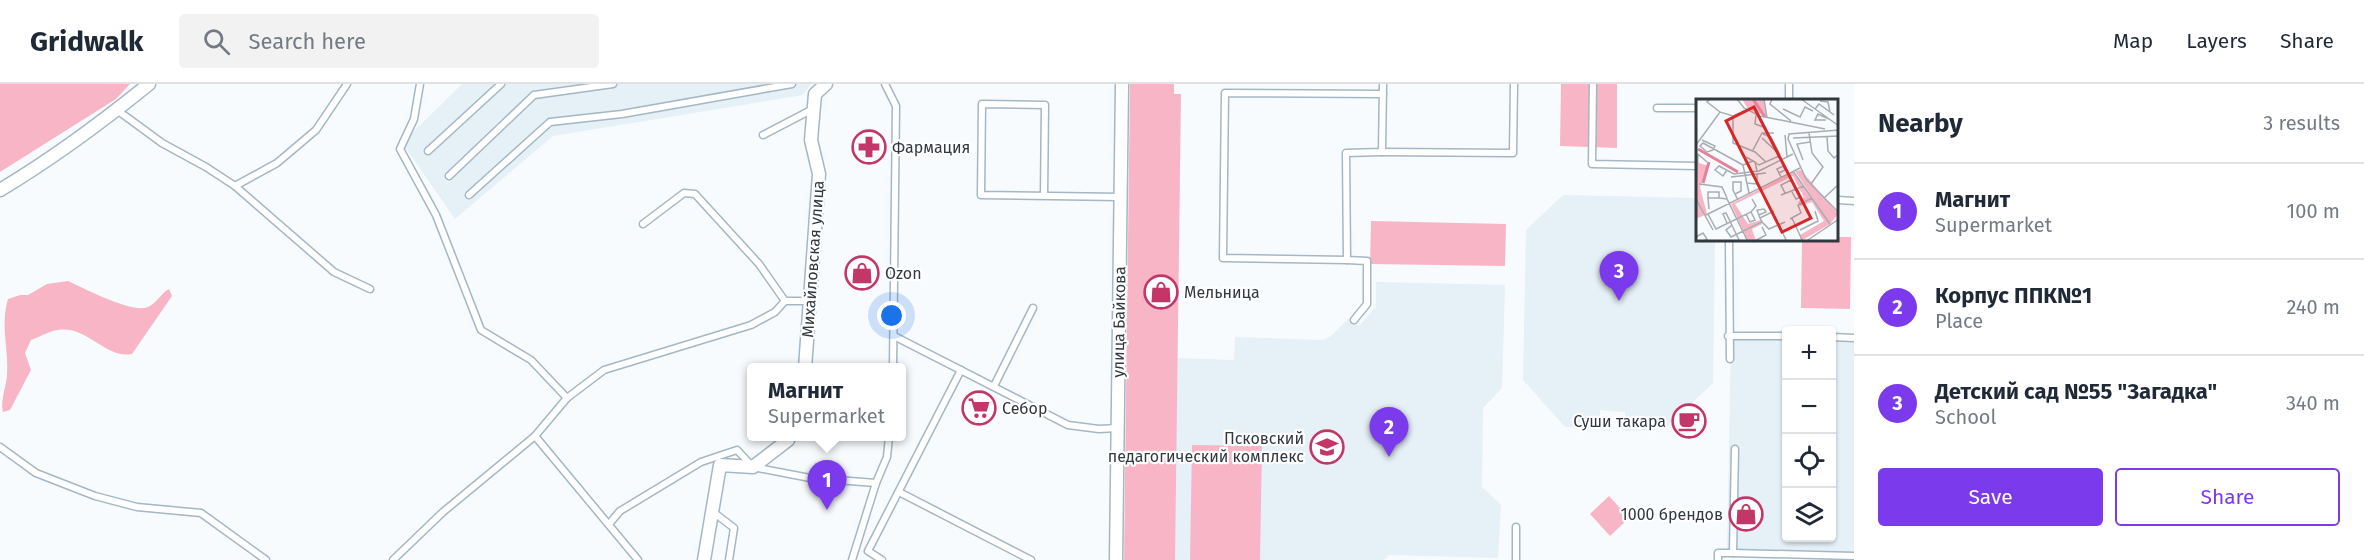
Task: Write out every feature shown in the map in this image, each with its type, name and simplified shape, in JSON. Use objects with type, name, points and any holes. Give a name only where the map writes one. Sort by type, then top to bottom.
[{"type":"street","points":[[0,190],[117,110],[149,84]]},
{"type":"street","name":"Михайловская улица","points":[[805,363],[819,174],[811,140],[813,109],[815,94],[826,84]]},
{"type":"street","name":"улица Байкова","points":[[1116,560],[1122,84]]},
{"type":"street","points":[[704,560],[720,465],[753,467],[787,441]]},
{"type":"lane","points":[[235,186],[277,163],[316,130],[347,84]]},
{"type":"lane","points":[[420,84],[414,119],[400,149],[436,216],[481,330],[531,360],[567,398]]},
{"type":"lane","points":[[428,151],[501,84]]},
{"type":"lane","points":[[449,176],[534,95],[613,84]]},
{"type":"lane","points":[[469,195],[550,122],[622,114],[792,84]]},
{"type":"lane","points":[[885,84],[897,106],[893,363]]},
{"type":"lane","points":[[1382,152],[1383,84]]},
{"type":"lane","points":[[1347,260],[1346,153],[1514,153],[1514,84]]},
{"type":"lane","points":[[1593,84],[1592,164],[1696,166]]},
{"type":"lane","points":[[1354,320],[1367,304],[1367,261],[1223,258],[1225,93],[1383,94]]},
{"type":"lane","points":[[1044,196],[1045,105],[982,104],[981,195],[1044,196],[1120,197]]},
{"type":"lane","points":[[1657,108],[1696,108]]},
{"type":"lane","points":[[763,135],[813,109]]},
{"type":"lane","points":[[117,110],[162,143],[235,186],[333,272],[370,290]]},
{"type":"lane","points":[[643,224],[684,194],[695,194],[759,264],[785,301]]},
{"type":"lane","points":[[1839,200],[1854,201]]},
{"type":"lane","points":[[1729,242],[1730,359]]},
{"type":"lane","points":[[393,560],[443,512],[535,436],[567,398],[604,370],[751,325],[775,312],[785,301],[810,301]]},
{"type":"lane","points":[[994,386],[1034,308]]},
{"type":"lane","points":[[894,336],[1068,425],[1099,429],[1118,428]]},
{"type":"lane","points":[[1728,336],[1782,336]]},
{"type":"lane","points":[[1836,337],[1854,338]]},
{"type":"lane","points":[[882,560],[868,551],[961,370]]},
{"type":"lane","points":[[535,436],[638,560]]},
{"type":"lane","points":[[852,560],[876,483],[888,457],[889,441]]},
{"type":"lane","points":[[0,447],[36,473],[95,496],[137,507],[201,513],[266,560]]},
{"type":"lane","points":[[1733,554],[1735,449]]},
{"type":"lane","points":[[609,524],[620,511],[701,462],[737,450],[753,467],[810,478],[876,483]]},
{"type":"lane","points":[[899,492],[1030,560]]},
{"type":"lane","points":[[713,512],[734,528],[729,560]]},
{"type":"lane","points":[[1515,560],[1516,527]]},
{"type":"lane","points":[[1718,560],[1718,553],[1852,557]]},
{"type":"shaded area","points":[[0,84],[130,84],[116,99],[0,172]]},
{"type":"shaded area","points":[[462,84],[811,84],[803,95],[553,136],[455,219],[405,147],[410,135]]},
{"type":"shaded area","points":[[1130,84],[1174,84],[1174,94],[1181,94],[1175,560],[1124,560]]},
{"type":"shaded area","points":[[1561,84],[1617,84],[1617,148],[1560,146]]},
{"type":"shaded area","points":[[1563,195],[1696,198],[1696,242],[1715,242],[1713,383],[1664,429],[1625,431],[1625,412],[1600,410],[1600,428],[1565,427],[1523,380],[1526,230]]},
{"type":"shaded area","points":[[1371,221],[1506,224],[1505,266],[1370,264]]},
{"type":"shaded area","points":[[1839,237],[1851,237],[1850,309],[1801,308],[1802,242],[1839,242]]},
{"type":"shaded area","points":[[68,281],[131,307],[148,307],[169,289],[172,296],[132,354],[113,352],[78,332],[68,330],[55,331],[31,340],[25,353],[31,370],[10,410],[3,412],[7,366],[5,318],[8,299],[28,295],[47,284]]},
{"type":"shaded area","name":"Псковский педагогический комплекс","points":[[1376,282],[1505,285],[1502,388],[1483,408],[1482,487],[1501,505],[1498,558],[1389,555],[1384,560],[1170,560],[1172,358],[1234,360],[1235,337],[1323,340],[1331,336],[1348,319],[1359,326],[1376,307]]},
{"type":"shaded area","points":[[1731,334],[1782,335],[1782,542],[1836,542],[1836,335],[1854,336],[1854,558],[1727,556]]},
{"type":"shaded area","points":[[1192,445],[1262,446],[1260,560],[1190,560]]},
{"type":"shaded area","points":[[1609,496],[1629,518],[1610,536],[1590,514]]},
{"type":"place","name":"Фармация","points":[[869,147]]},
{"type":"place","name":"Ozon","points":[[862,273]]},
{"type":"place","name":"Мельница","points":[[1161,292]]},
{"type":"place","name":"Детский сад №55 \"Загадка\"","points":[[1619,301]]},
{"type":"place","name":"Себор","points":[[979,408]]},
{"type":"place","name":"Суши такара","points":[[1689,421]]},
{"type":"place","name":"Псковский педагогический комплекс","points":[[1327,447]]},
{"type":"place","name":"Корпус ППК№1","points":[[1389,457]]},
{"type":"place","name":"Магнит","points":[[827,510]]},
{"type":"place","name":"1000 брендов","points":[[1746,514]]}]
